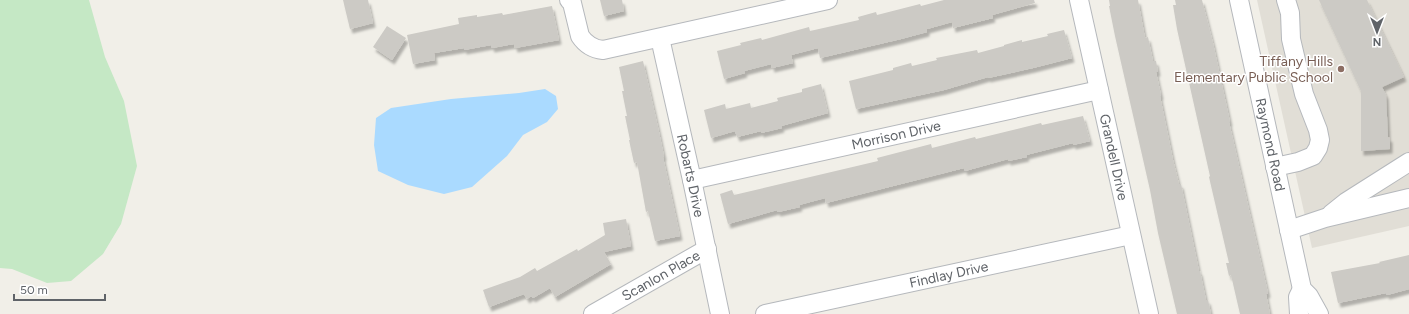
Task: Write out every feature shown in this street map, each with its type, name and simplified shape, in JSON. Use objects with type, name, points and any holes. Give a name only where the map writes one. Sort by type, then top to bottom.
[{"type":"street","points":[[569,0],[572,3],[580,36],[586,43],[594,48],[603,50],[828,0]]},
{"type":"street","name":"Grandell Drive","points":[[1079,0],[1149,314]]},
{"type":"street","name":"Raymond Road","points":[[1239,0],[1302,289],[1309,296],[1319,314]]},
{"type":"street","points":[[1275,167],[1298,162],[1313,156],[1318,148],[1320,140],[1318,130],[1304,94],[1291,39],[1290,13],[1286,0]]},
{"type":"street","name":"Robarts Drive","points":[[660,38],[720,314]]},
{"type":"street","name":"Morrison Drive","points":[[692,180],[1099,90]]},
{"type":"street","points":[[1325,218],[1346,202],[1409,162]]},
{"type":"street","points":[[1289,230],[1325,218],[1409,198]]},
{"type":"street","name":"Findlay Drive","points":[[765,314],[1131,235]]},
{"type":"street","name":"Scanlon Place","points":[[593,314],[707,249]]},
{"type":"street","name":"Raymond Road","points":[[1299,314],[1298,297],[1302,289]]},
{"type":"shaded area","name":"Tiffany Hills Elementary Public School","points":[[1257,0],[1409,0],[1409,226],[1312,248]]},
{"type":"green space","points":[[0,0],[89,0],[105,57],[124,101],[137,166],[121,224],[103,254],[71,281],[47,283],[12,269],[0,268]]},
{"type":"water","points":[[545,89],[556,96],[558,109],[547,122],[523,135],[507,156],[472,187],[444,194],[408,185],[378,171],[374,145],[376,118],[391,108],[451,99],[519,93]]},
{"type":"building","points":[[343,0],[368,0],[373,23],[350,29]]},
{"type":"building","points":[[600,0],[622,0],[624,11],[604,16]]},
{"type":"building","points":[[944,0],[1034,0],[1035,3],[992,15],[993,18],[953,28],[952,22],[927,29],[927,32],[820,58],[818,48],[791,55],[793,63],[772,68],[771,64],[744,71],[745,73],[724,79],[717,51],[741,45],[740,43],[761,38],[762,40],[809,27],[810,31],[859,20],[858,17],[876,12],[877,15],[920,4],[921,6]]},
{"type":"building","points":[[1109,0],[1138,0],[1145,38],[1148,37],[1153,61],[1156,61],[1158,72],[1156,72],[1160,96],[1173,160],[1179,184],[1181,184],[1199,271],[1211,314],[1177,314],[1115,36]]},
{"type":"building","points":[[1175,0],[1202,0],[1213,43],[1229,122],[1268,293],[1266,294],[1270,314],[1240,314],[1231,275],[1229,276],[1226,263],[1229,263],[1177,29],[1173,5],[1176,5]]},
{"type":"building","points":[[1319,0],[1367,0],[1404,77],[1382,87],[1386,95],[1390,149],[1361,151],[1361,91]]},
{"type":"building","points":[[552,6],[559,40],[515,48],[514,44],[492,48],[491,45],[464,50],[464,48],[434,53],[435,60],[413,64],[407,35],[459,24],[458,18],[502,13],[503,15]]},
{"type":"building","points":[[387,26],[406,38],[392,60],[373,47]]},
{"type":"building","points":[[1064,30],[1072,58],[988,77],[944,90],[856,109],[849,81],[893,70],[893,68],[911,63],[912,66],[937,60],[936,58],[977,50],[978,53],[1022,40],[1022,42],[1048,36],[1047,34]]},
{"type":"building","points":[[643,61],[680,236],[655,241],[648,211],[646,212],[637,162],[634,163],[629,140],[625,116],[627,116],[622,91],[624,91],[619,67]]},
{"type":"building","points":[[821,84],[828,113],[781,126],[782,128],[761,133],[761,131],[737,137],[735,131],[711,138],[704,110],[725,104],[726,109],[750,103],[751,108],[778,101],[777,98],[802,92],[802,89]]},
{"type":"building","points":[[1083,116],[1090,141],[1073,145],[1073,143],[1026,155],[1027,157],[1008,161],[1008,159],[965,171],[964,168],[826,203],[825,198],[799,205],[800,207],[778,212],[777,210],[728,224],[720,194],[732,190],[734,195],[878,161],[877,158],[931,144],[932,148],[1041,123],[1042,125]]},
{"type":"building","points":[[626,219],[631,246],[604,252],[611,264],[555,297],[550,288],[533,298],[531,296],[527,299],[524,294],[489,307],[483,290],[520,277],[535,268],[537,271],[577,249],[578,251],[605,235],[603,223]]},
{"type":"building","points":[[1409,255],[1409,289],[1387,295],[1386,293],[1338,303],[1331,272],[1380,263],[1379,262]]},
{"type":"place","name":"Tiffany Hills Elementary Public School","points":[[1341,69]]}]
